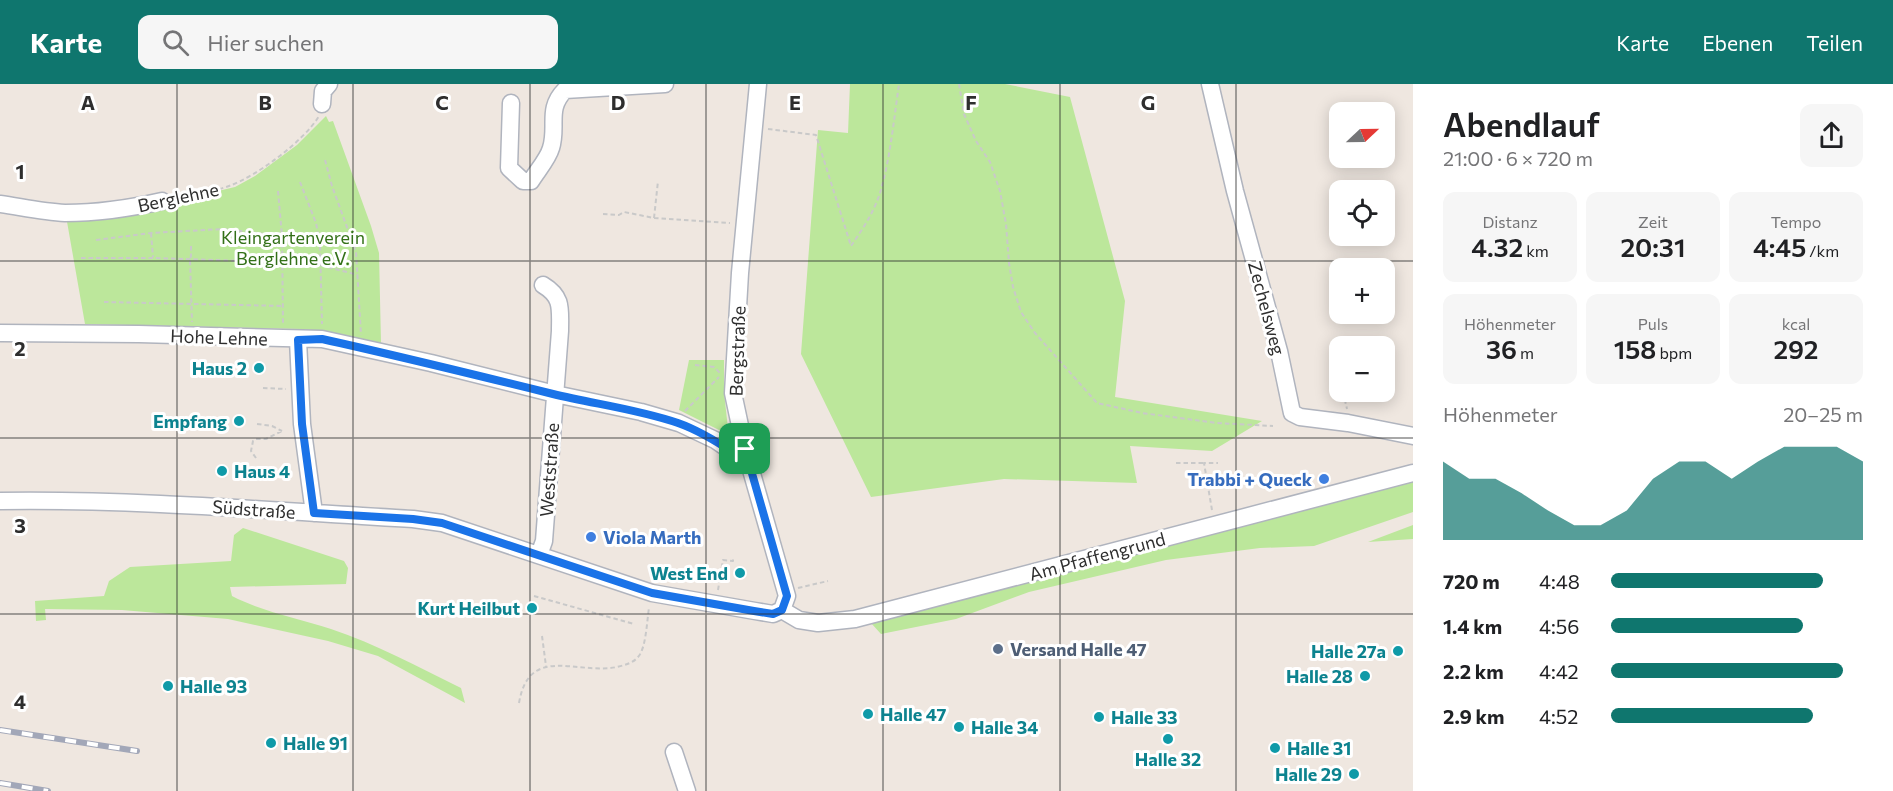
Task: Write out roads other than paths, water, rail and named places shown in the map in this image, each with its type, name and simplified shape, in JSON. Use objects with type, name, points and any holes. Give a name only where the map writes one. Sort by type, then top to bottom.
[{"type":"street","points":[[322,104],[323,91],[329,84]]},
{"type":"street","points":[[511,103],[509,168],[522,181],[531,181],[551,148],[555,105],[558,97],[565,90],[665,84]]},
{"type":"street","name":"Bergstraße","points":[[758,84],[740,273],[734,393],[745,449],[787,596],[782,610]]},
{"type":"street","name":"Zechelsweg","points":[[1210,84],[1235,191],[1279,351],[1292,413],[1300,417],[1348,423],[1413,436]]},
{"type":"street","name":"Berglehne","points":[[0,204],[64,213],[134,207],[162,201]]},
{"type":"street","name":"Weststraße","points":[[539,555],[544,541],[560,331],[560,303],[553,291],[543,285]]},
{"type":"street","name":"Hohe Lehne","points":[[0,333],[322,339],[633,410],[679,423],[715,440],[734,453],[745,449]]},
{"type":"street","points":[[298,340],[302,424],[314,513]]},
{"type":"street","name":"Am Pfaffengrund","points":[[782,610],[799,620],[818,623],[855,619],[1413,472]]},
{"type":"street","name":"Südstraße","points":[[0,501],[161,502],[413,519],[442,523],[652,593],[773,614],[782,610]]},
{"type":"street","points":[[674,752],[687,791]]},
{"type":"railway","points":[[0,730],[137,751]]},
{"type":"railway","points":[[0,783],[48,791]]},
{"type":"place","name":"Haus 2","points":[[259,368]]},
{"type":"place","name":"Empfang","points":[[239,421]]},
{"type":"place","name":"Haus 4","points":[[222,471]]},
{"type":"place","name":"Trabbi + Queck","points":[[1324,479]]},
{"type":"place","name":"Viola Marth","points":[[591,537]]},
{"type":"place","name":"West End","points":[[740,573]]},
{"type":"place","name":"Kurt Heilbut","points":[[532,608]]},
{"type":"place","name":"Versand Halle 47","points":[[998,649]]},
{"type":"place","name":"Halle 27a","points":[[1398,651]]},
{"type":"place","name":"Halle 28","points":[[1365,676]]},
{"type":"place","name":"Halle 93","points":[[168,686]]},
{"type":"place","name":"Halle 47","points":[[868,714]]},
{"type":"place","name":"Halle 33","points":[[1099,717]]},
{"type":"place","name":"Halle 34","points":[[959,727]]},
{"type":"place","name":"Halle 32","points":[[1168,739]]},
{"type":"place","name":"Halle 91","points":[[271,743]]},
{"type":"place","name":"Halle 31","points":[[1275,748]]},
{"type":"place","name":"Halle 29","points":[[1354,774]]},
{"type":"park label","name":"Kleingartenverein Berglehne e.V.","points":[[293,247]]}]
